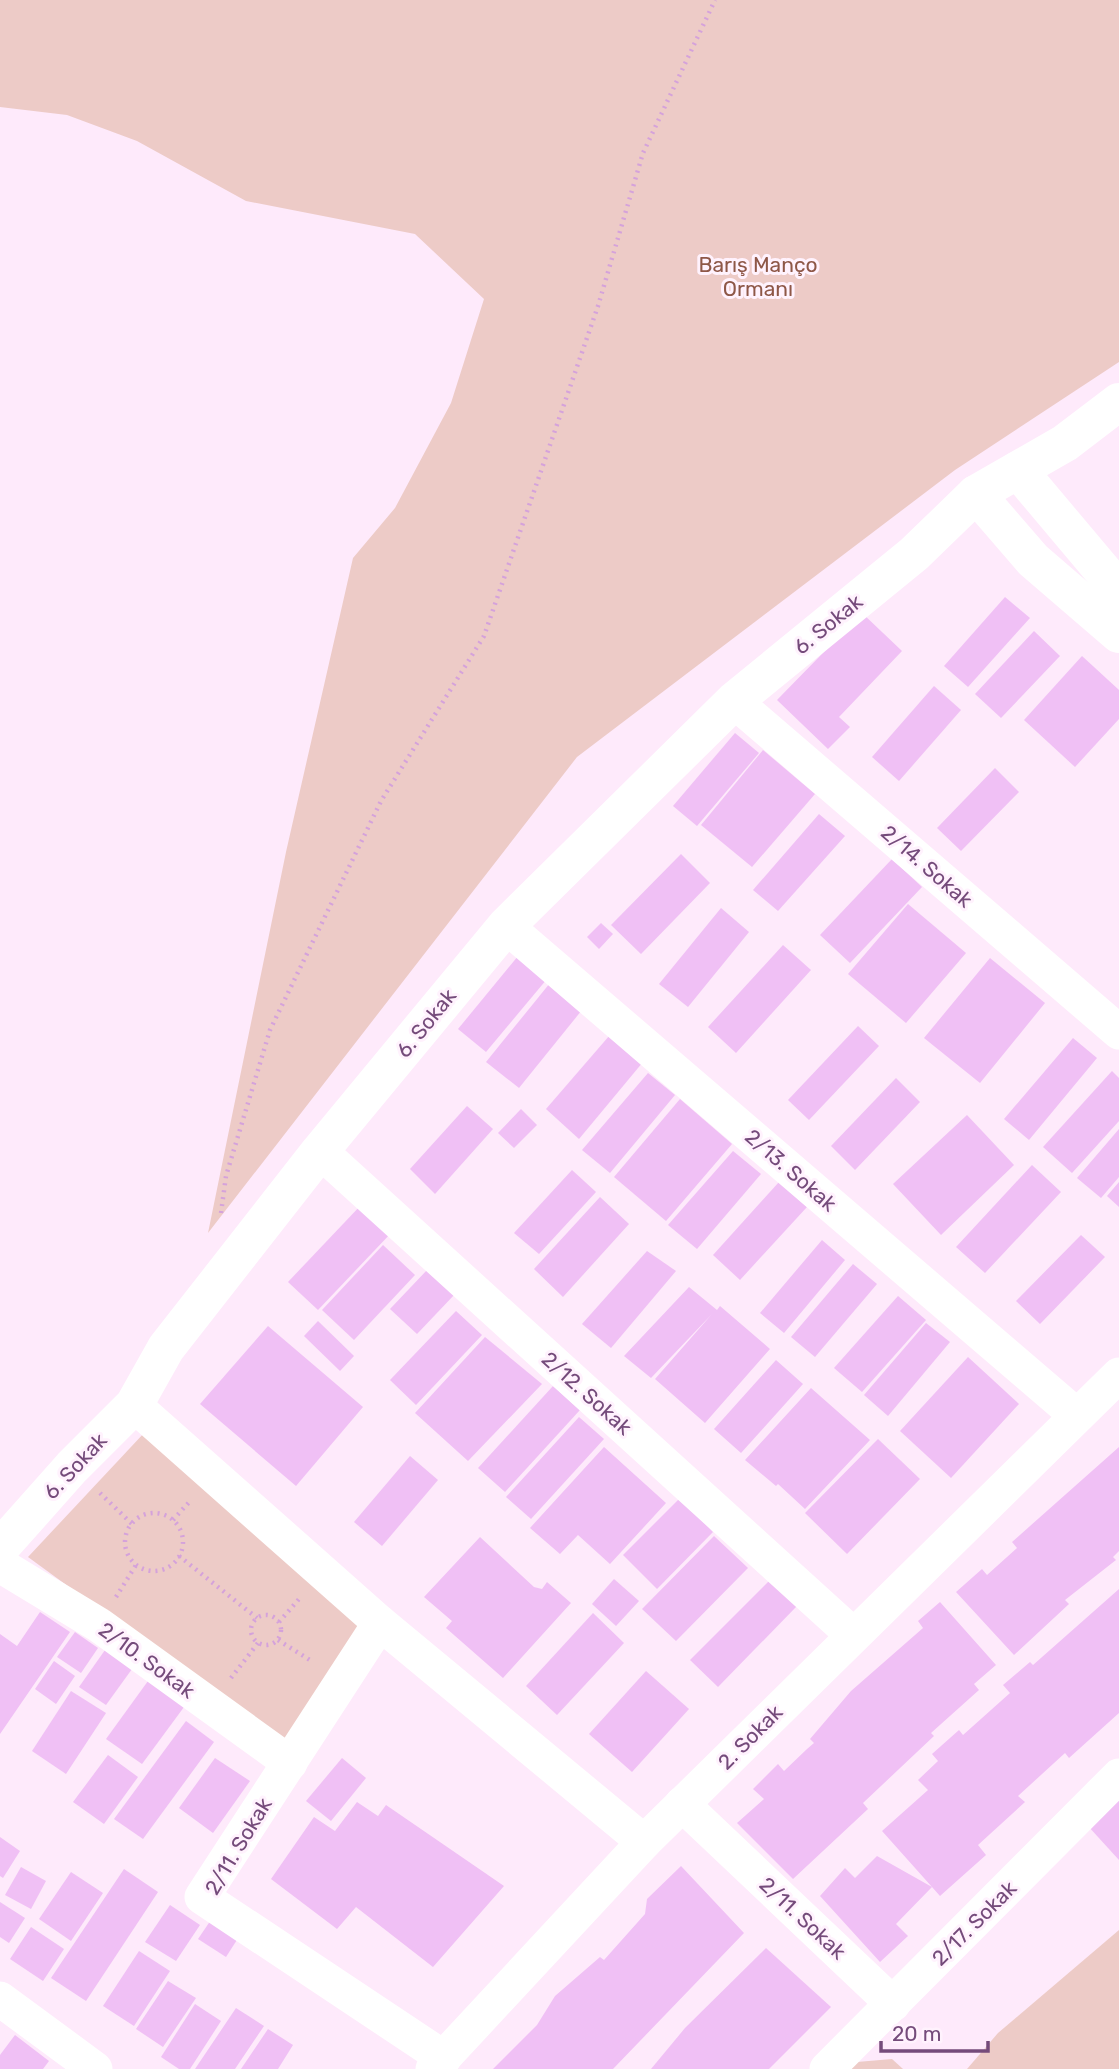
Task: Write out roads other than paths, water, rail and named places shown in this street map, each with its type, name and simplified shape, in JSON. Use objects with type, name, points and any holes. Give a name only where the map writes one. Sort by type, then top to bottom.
[{"type":"main road","name":"6. Sokak","points":[[1025,479],[1065,443],[1119,402]]},
{"type":"main road","name":"6. Sokak","points":[[0,1548],[72,1467],[134,1405],[166,1348],[320,1151],[506,926],[734,701],[914,554],[984,504],[1025,479],[1119,432]]},
{"type":"main road","points":[[1025,479],[1119,590]]},
{"type":"main road","points":[[984,504],[1032,560],[1119,634]]},
{"type":"street","name":"2/14. Sokak","points":[[734,701],[1119,1032]]},
{"type":"street","name":"2/13. Sokak","points":[[506,926],[1076,1415]]},
{"type":"street","name":"2/12. Sokak","points":[[320,1151],[853,1635]]},
{"type":"street","name":"2. Sokak","points":[[438,2063],[644,1842],[1076,1415],[1116,1382]]},
{"type":"street","points":[[134,1405],[380,1623],[644,1842]]},
{"type":"street","name":"2/10. Sokak","points":[[0,1565],[99,1625],[290,1763]]},
{"type":"street","name":"2/11. Sokak","points":[[380,1623],[202,1897],[438,2063]]},
{"type":"street","name":"2/17. Sokak","points":[[827,2069],[1119,1776]]},
{"type":"street","name":"2/11. Sokak","points":[[682,1804],[893,2004]]},
{"type":"street","points":[[0,1999],[95,2069]]},
{"type":"park label","name":"Barış Manço Ormanı","points":[[758,276]]}]
